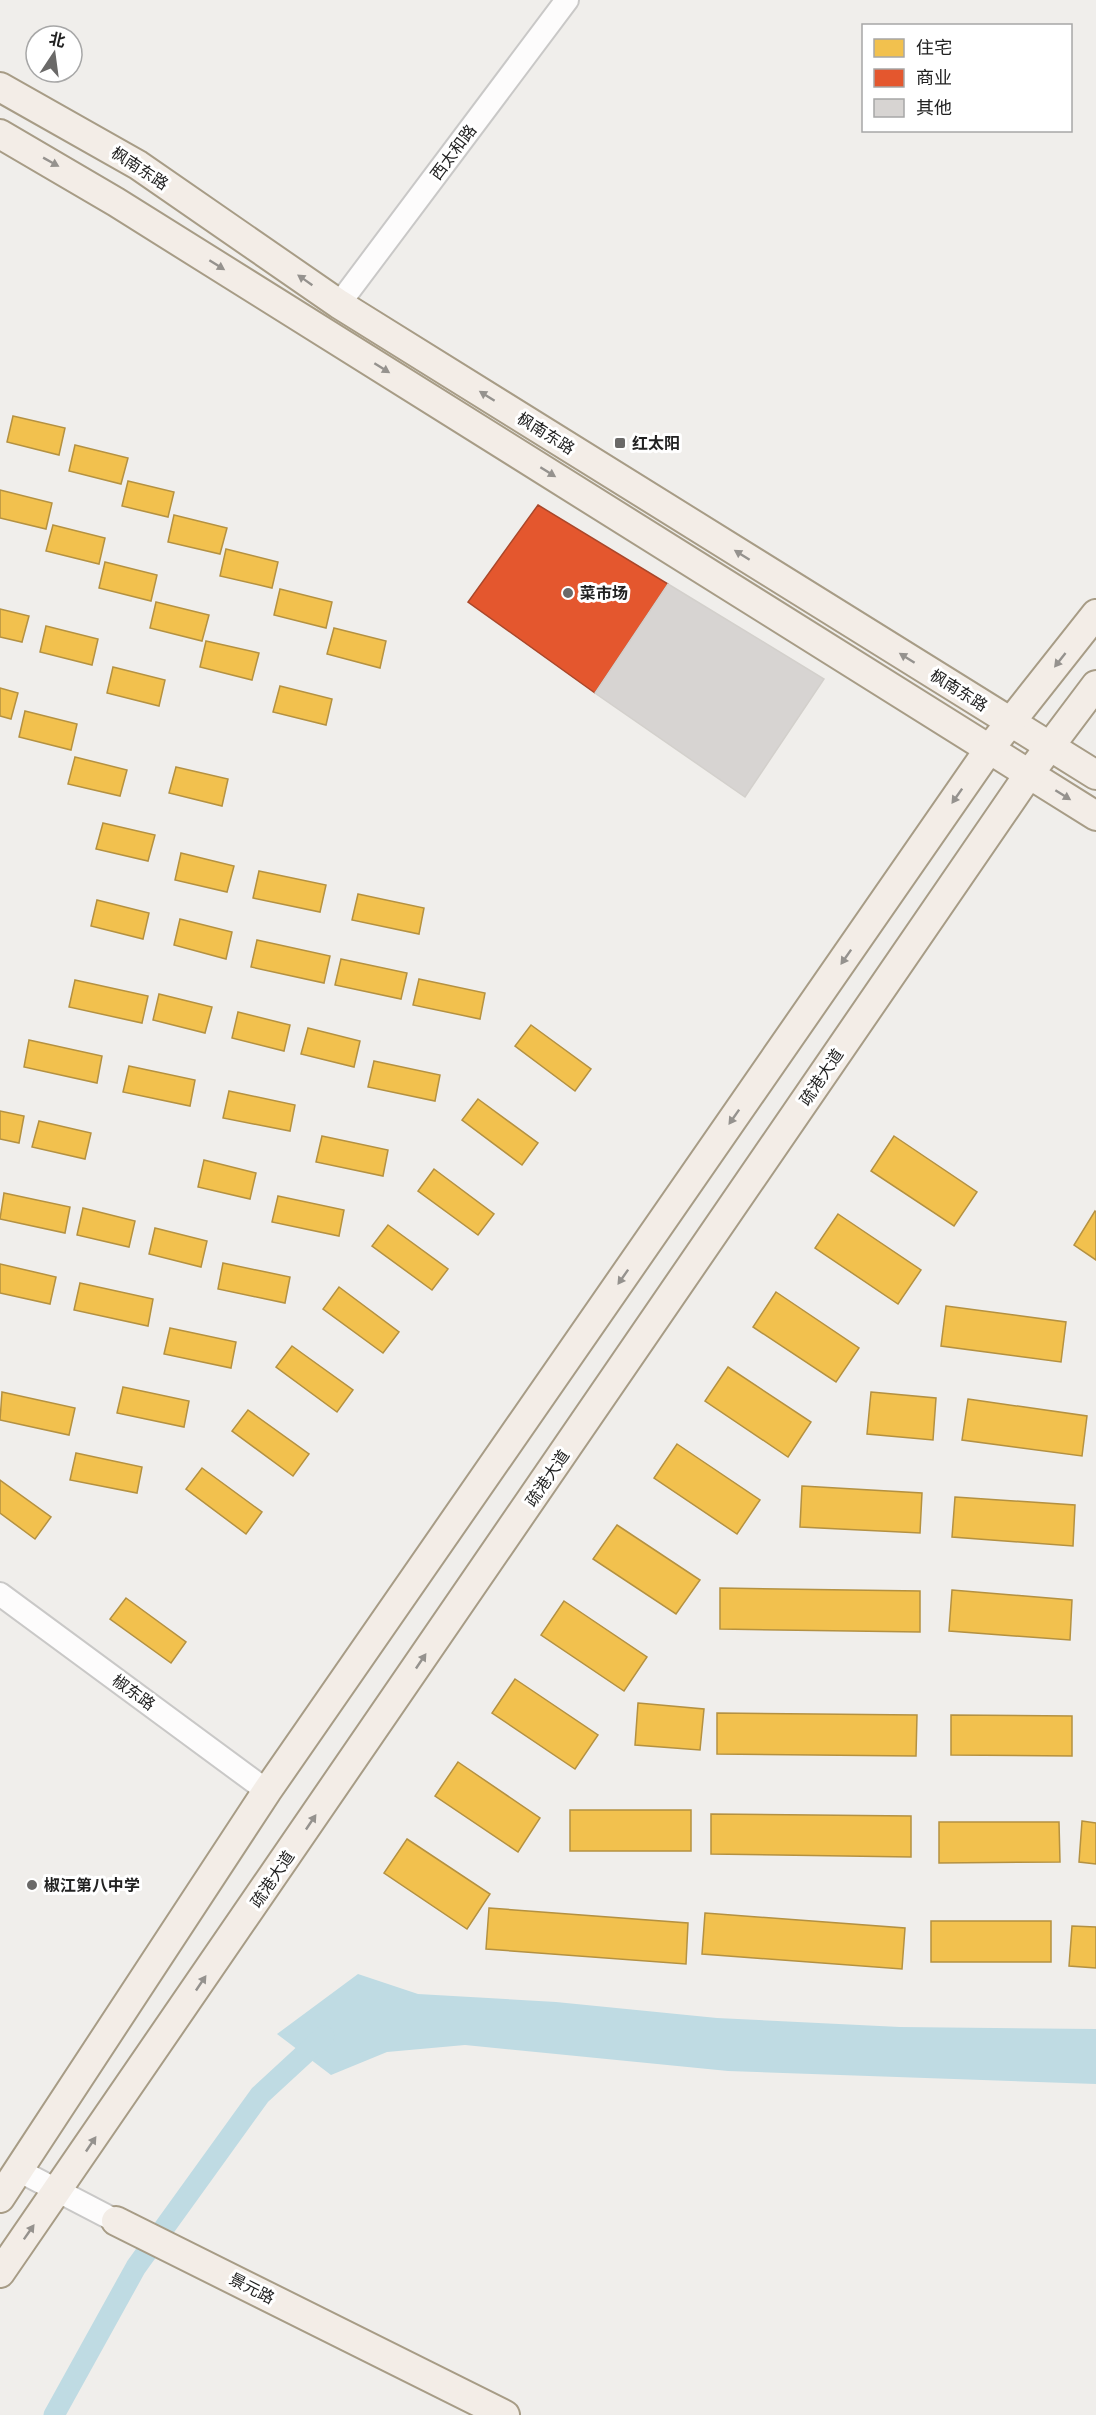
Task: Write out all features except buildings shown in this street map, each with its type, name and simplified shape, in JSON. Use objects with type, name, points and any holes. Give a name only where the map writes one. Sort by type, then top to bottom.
[{"type":"main road","name":"枫南东路","points":[[0,87],[138,165],[339,304],[1096,775]]},
{"type":"main road","points":[[0,134],[116,202],[1096,816]]},
{"type":"main road","points":[[0,2199],[9,2165],[267,1791],[990,748],[1096,615]]},
{"type":"main road","name":"疏港大道","points":[[0,2273],[58,2192],[1029,774],[1096,685]]},
{"type":"main road","name":"景元路","points":[[116,2221],[505,2415]]},
{"type":"street","name":"西太和路","points":[[339,304],[567,0]]},
{"type":"street","name":"椒东路","points":[[0,1594],[267,1791]]},
{"type":"street","name":"景元路","points":[[9,2165],[116,2221]]},
{"type":"water","points":[[358,1974],[418,1994],[556,2002],[717,2018],[900,2027],[1096,2029],[1096,2084],[728,2071],[465,2045],[387,2052],[331,2075],[277,2034]]},
{"type":"waterway","points":[[54,2415],[136,2267],[260,2095],[324,2036]]},
{"type":"place","name":"红太阳","points":[[620,443]]},
{"type":"place","name":"菜市场","points":[[568,593]]},
{"type":"place","name":"椒江第八中学","points":[[32,1885]]}]
